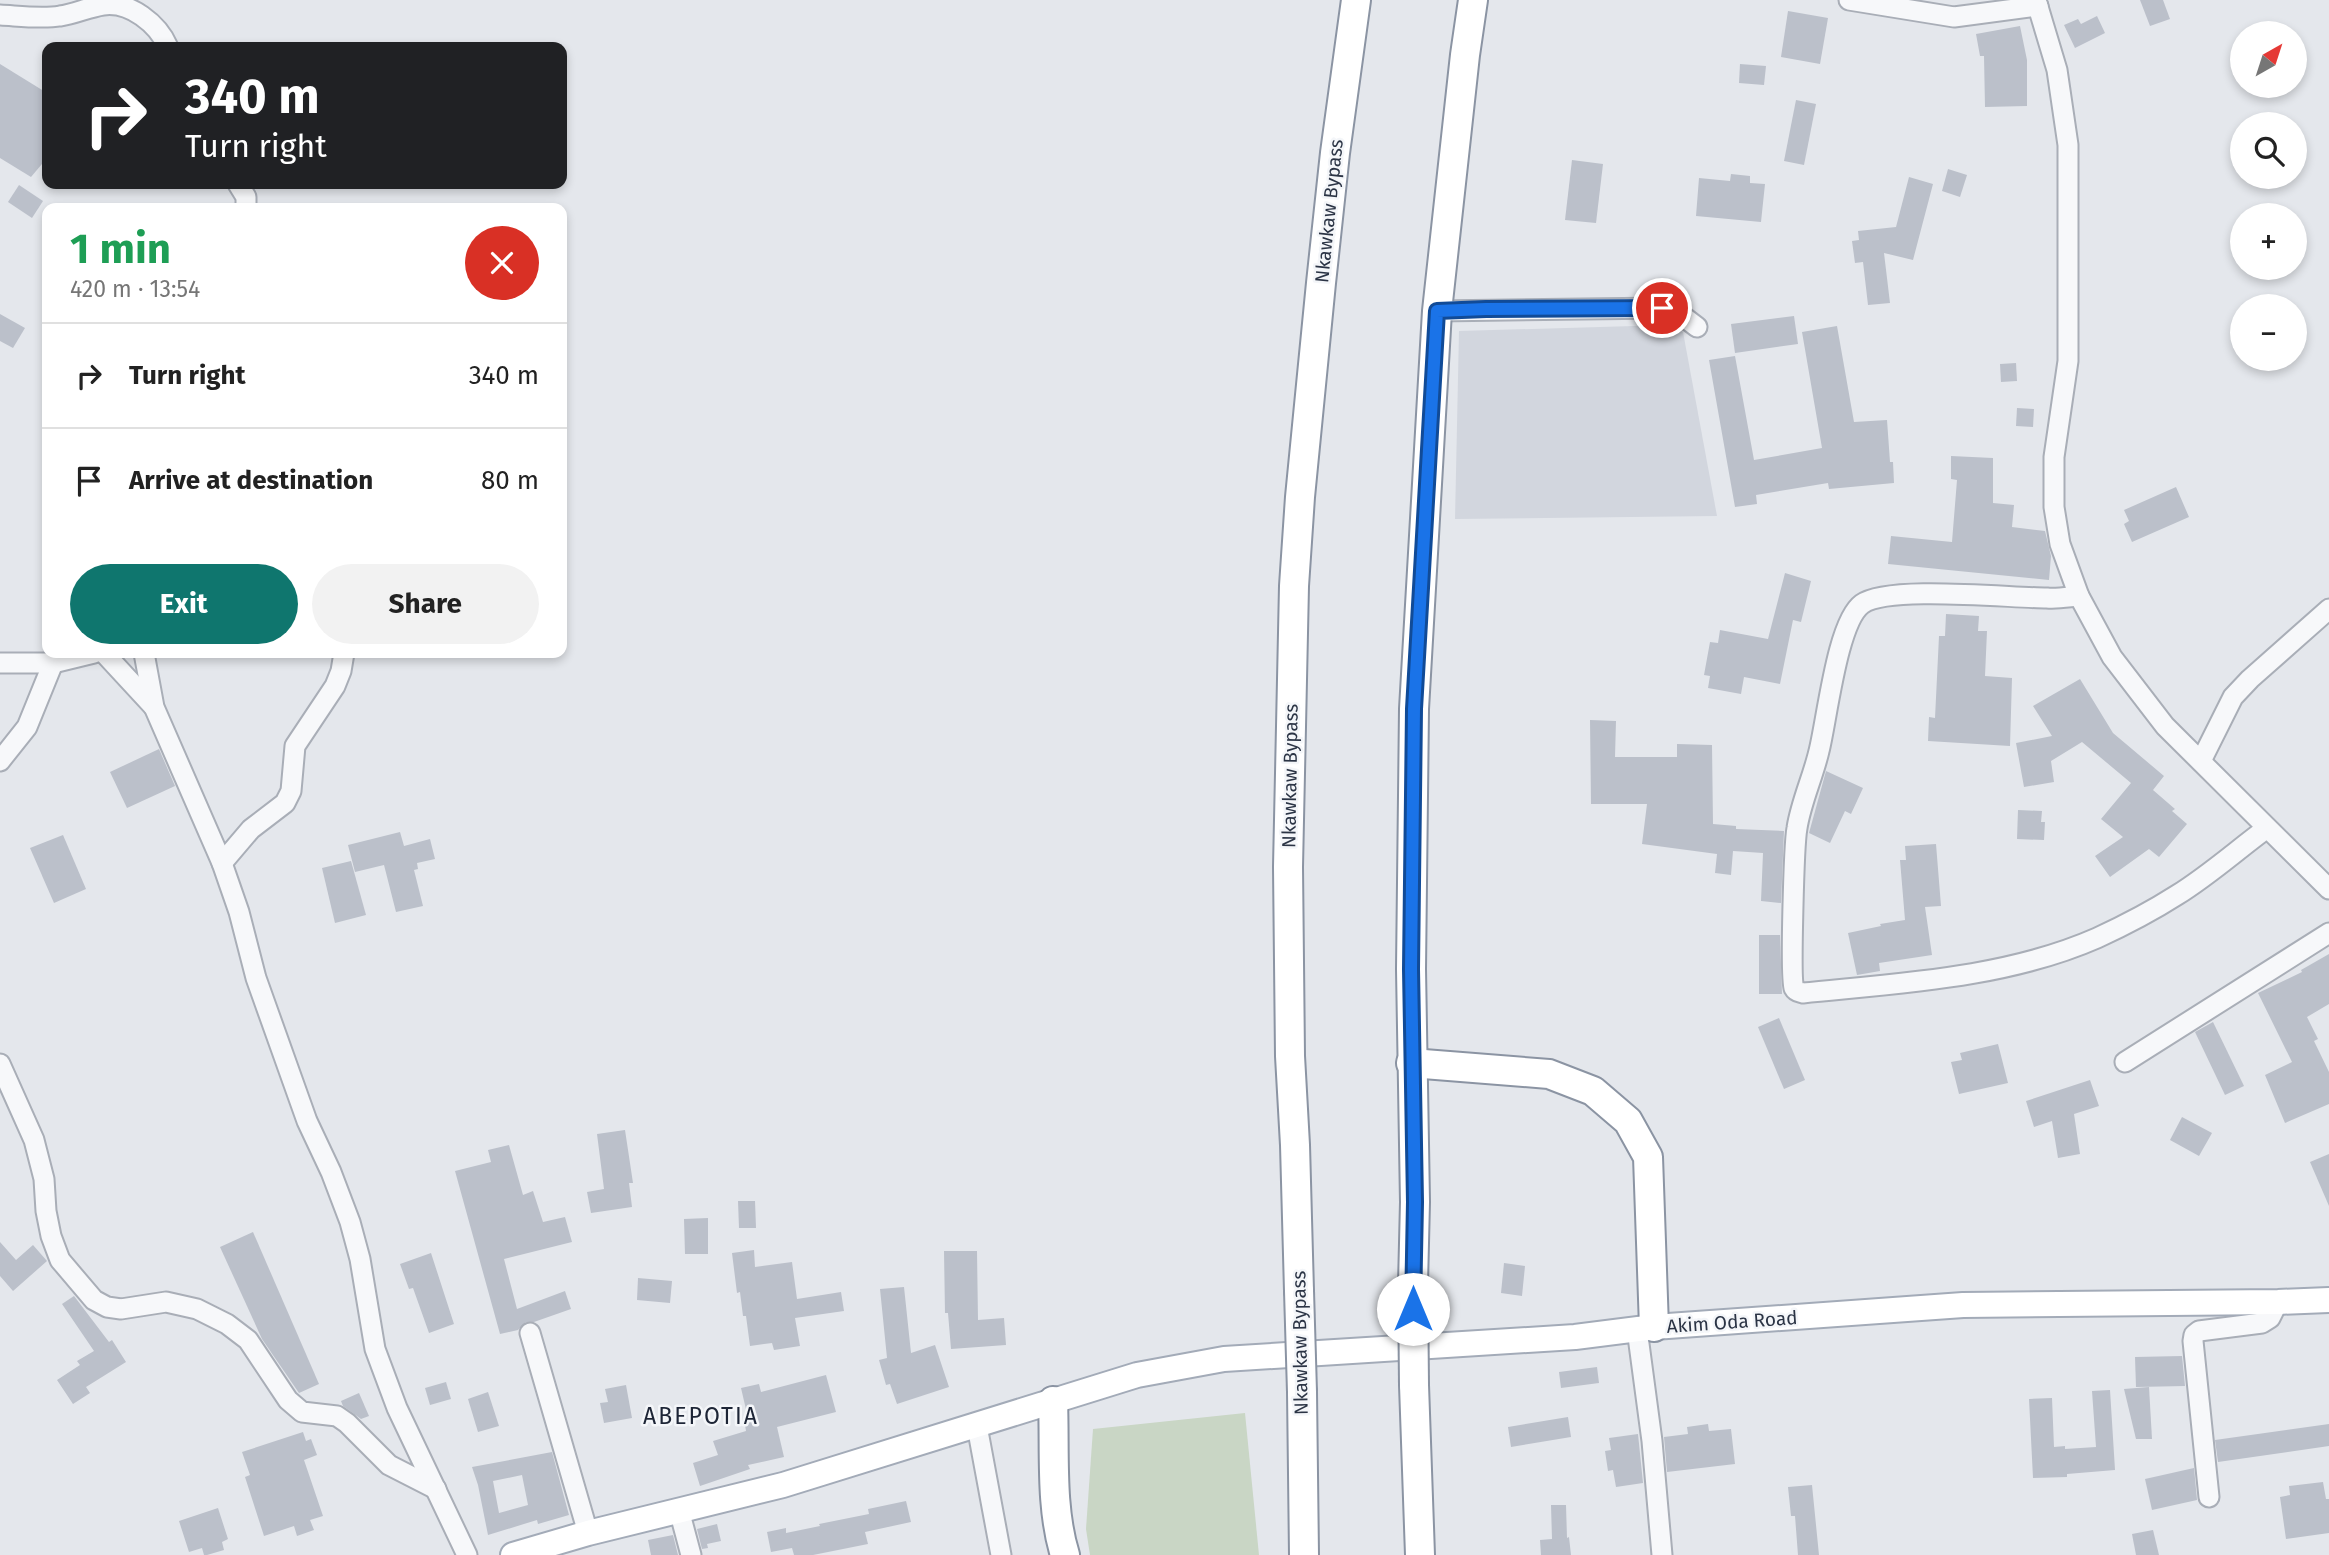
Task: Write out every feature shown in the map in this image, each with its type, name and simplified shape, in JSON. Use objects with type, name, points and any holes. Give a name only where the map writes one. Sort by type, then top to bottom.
[{"type":"highway","name":"Nkawkaw Bypass","points":[[1304,1555],[1296,1144],[1290,1056],[1288,867],[1294,586],[1321,283],[1356,0]]},
{"type":"highway","points":[[1420,1555],[1414,1385],[1415,1202],[1411,1063],[1414,709],[1437,311],[1473,0]]},
{"type":"highway","points":[[1411,1063],[1549,1074],[1593,1091],[1628,1121],[1648,1157],[1646,1328]]},
{"type":"highway","points":[[1053,1401],[1056,1501],[1065,1555]]},
{"type":"main road","name":"Akim Oda Road","points":[[513,1555],[588,1533],[783,1485],[1137,1375],[1224,1359],[1575,1337],[1646,1328],[1963,1305],[2329,1300]]},
{"type":"street","points":[[1849,0],[1954,17],[2037,3],[2057,70],[2068,145],[2068,361],[2054,457],[2054,507],[2060,544],[2079,596],[2112,656],[2165,726],[2329,889]]},
{"type":"street","points":[[0,15],[59,16],[106,4],[129,8],[145,18],[166,42]]},
{"type":"street","points":[[1437,311],[1662,308],[1676,311],[1697,327]]},
{"type":"street","points":[[2079,596],[2048,598],[1903,594],[1872,599],[1860,605],[1852,617],[1837,659],[1819,751],[1796,828],[1794,987],[1803,993],[1899,984],[1993,969],[2046,957],[2097,938],[2177,895],[2267,828]]},
{"type":"street","points":[[2201,761],[2233,697],[2329,609]]},
{"type":"street","points":[[0,663],[53,663],[74,658]]},
{"type":"street","points":[[109,658],[154,707]]},
{"type":"street","points":[[145,658],[154,707],[222,863],[265,1004],[307,1121],[331,1172],[349,1222],[360,1259],[375,1349],[397,1408],[467,1555]]},
{"type":"street","points":[[222,863],[251,829],[285,803],[291,791],[295,747],[335,686],[343,658]]},
{"type":"street","points":[[0,761],[27,727],[53,663]]},
{"type":"street","points":[[2125,1062],[2329,933]]},
{"type":"street","points":[[0,1064],[34,1140],[44,1179],[51,1236],[60,1260],[94,1300],[107,1307],[121,1309],[166,1303],[197,1309],[228,1324],[248,1340],[288,1401],[302,1412],[337,1416],[389,1465],[436,1489]]},
{"type":"street","points":[[2209,1497],[2194,1335],[2199,1331],[2262,1322],[2270,1318],[2278,1302]]},
{"type":"street","points":[[1646,1328],[1662,1555]]},
{"type":"street","points":[[530,1333],[588,1533]]},
{"type":"street","points":[[977,1426],[1001,1555]]},
{"type":"street","points":[[679,1510],[691,1555]]},
{"type":"shaded area","points":[[1668,325],[1683,332],[1717,516],[1455,519],[1459,331]]},
{"type":"green space","points":[[1245,1413],[1259,1555],[1090,1555],[1086,1529],[1093,1429]]},
{"type":"building","points":[[2140,0],[2163,0],[2170,19],[2150,26]]},
{"type":"building","points":[[1788,11],[1828,18],[1820,64],[1781,57]]},
{"type":"building","points":[[2097,16],[2105,33],[2075,48],[2064,25],[2078,19],[2081,24]]},
{"type":"building","points":[[2020,26],[2027,60],[2027,106],[1985,107],[1984,56],[1980,56],[1976,34]]},
{"type":"building","points":[[0,64],[42,90],[42,164],[31,177],[0,158]]},
{"type":"building","points":[[1740,64],[1766,66],[1764,85],[1739,83]]},
{"type":"building","points":[[1796,100],[1816,104],[1804,165],[1784,161]]},
{"type":"building","points":[[1572,160],[1603,164],[1596,223],[1565,220]]},
{"type":"building","points":[[1948,169],[1967,175],[1960,197],[1942,191]]},
{"type":"building","points":[[1731,174],[1750,176],[1750,183],[1765,184],[1761,222],[1696,216],[1699,178],[1730,181]]},
{"type":"building","points":[[1909,177],[1933,184],[1913,260],[1884,253],[1890,303],[1868,305],[1863,262],[1855,263],[1852,241],[1859,240],[1858,231],[1896,227]]},
{"type":"building","points":[[19,185],[43,201],[32,218],[8,202]]},
{"type":"building","points":[[0,314],[25,328],[13,348],[0,341]]},
{"type":"building","points":[[1794,316],[1798,344],[1735,353],[1731,324]]},
{"type":"building","points":[[1837,326],[1854,422],[1887,420],[1894,483],[1829,489],[1828,483],[1756,495],[1757,504],[1735,507],[1709,360],[1735,356],[1754,460],[1822,448],[1802,332]]},
{"type":"building","points":[[2016,363],[2017,381],[2001,382],[2000,364]]},
{"type":"building","points":[[2017,408],[2034,409],[2033,427],[2016,426]]},
{"type":"building","points":[[1951,456],[1993,458],[1993,503],[2014,505],[2012,527],[2045,531],[2051,556],[2049,580],[1888,564],[1891,536],[1952,542],[1957,480],[1951,479]]},
{"type":"building","points":[[2176,487],[2189,517],[2132,542],[2124,524],[2129,521],[2124,510]]},
{"type":"building","points":[[1785,573],[1811,581],[1801,622],[1793,620],[1780,684],[1744,677],[1741,694],[1708,688],[1710,676],[1704,675],[1710,642],[1718,643],[1720,630],[1768,639]]},
{"type":"building","points":[[1946,614],[1979,616],[1978,631],[1987,631],[1985,676],[2012,678],[2010,746],[1928,741],[1929,717],[1935,718],[1939,636],[1945,636]]},
{"type":"building","points":[[2080,679],[2113,733],[2164,776],[2153,790],[2175,809],[2172,811],[2187,824],[2159,857],[2149,849],[2110,877],[2095,856],[2123,837],[2101,819],[2131,783],[2082,742],[2051,761],[2054,782],[2024,787],[2016,743],[2052,736],[2033,706]]},
{"type":"building","points":[[1590,720],[1616,721],[1615,757],[1677,757],[1677,744],[1712,745],[1713,824],[1736,826],[1736,829],[1784,831],[1781,903],[1761,901],[1763,853],[1733,851],[1731,875],[1715,873],[1717,854],[1642,844],[1647,804],[1591,804]]},
{"type":"building","points":[[159,749],[175,786],[127,808],[110,772]]},
{"type":"building","points":[[1826,771],[1863,788],[1851,814],[1845,811],[1830,843],[1809,833]]},
{"type":"building","points":[[2018,810],[2042,811],[2041,822],[2045,822],[2044,840],[2017,839]]},
{"type":"building","points":[[400,832],[404,846],[430,839],[435,859],[417,863],[418,869],[414,870],[423,906],[396,912],[384,865],[355,872],[348,845]]},
{"type":"building","points":[[63,835],[86,889],[54,903],[30,848]]},
{"type":"building","points":[[1936,844],[1941,906],[1925,907],[1932,955],[1879,963],[1880,971],[1857,975],[1848,933],[1905,920],[1900,860],[1906,860],[1905,846]]},
{"type":"building","points":[[351,861],[366,915],[335,923],[322,868]]},
{"type":"building","points":[[1759,935],[1780,935],[1782,994],[1759,994]]},
{"type":"building","points":[[2329,954],[2329,1004],[2307,1017],[2318,1039],[2314,1041],[2329,1072],[2329,1104],[2285,1123],[2265,1075],[2292,1062],[2258,993],[2302,972],[2301,970]]},
{"type":"building","points":[[1779,1018],[1805,1080],[1784,1089],[1758,1027]]},
{"type":"building","points":[[2213,1022],[2244,1086],[2225,1095],[2195,1032]]},
{"type":"building","points":[[1998,1044],[2008,1083],[1959,1094],[1951,1062],[1962,1060],[1960,1053]]},
{"type":"building","points":[[2090,1080],[2099,1106],[2074,1114],[2080,1154],[2058,1158],[2052,1121],[2034,1127],[2026,1101]]},
{"type":"building","points":[[2182,1117],[2212,1133],[2199,1156],[2170,1140]]},
{"type":"building","points":[[625,1130],[633,1183],[629,1183],[632,1207],[591,1213],[587,1192],[604,1189],[597,1134]]},
{"type":"building","points":[[509,1145],[523,1195],[533,1191],[543,1222],[565,1217],[572,1242],[504,1259],[517,1309],[565,1291],[571,1309],[534,1322],[526,1322],[518,1330],[500,1334],[455,1171],[491,1162],[488,1150]]},
{"type":"building","points":[[2329,1154],[2329,1206],[2310,1162]]},
{"type":"building","points":[[738,1201],[755,1201],[756,1228],[739,1228]]},
{"type":"building","points":[[708,1218],[708,1254],[685,1254],[684,1219]]},
{"type":"building","points":[[253,1232],[319,1384],[299,1393],[262,1339],[220,1247]]},
{"type":"building","points":[[0,1242],[16,1260],[33,1245],[47,1261],[13,1291],[0,1276]]},
{"type":"building","points":[[754,1250],[755,1267],[792,1262],[797,1299],[841,1292],[844,1311],[795,1318],[800,1346],[774,1350],[772,1343],[750,1346],[746,1316],[743,1316],[740,1292],[737,1293],[732,1253]]},
{"type":"building","points":[[944,1251],[977,1251],[978,1320],[1004,1318],[1006,1345],[951,1349],[948,1313],[945,1313]]},
{"type":"building","points":[[431,1253],[454,1324],[429,1333],[413,1288],[409,1289],[400,1264]]},
{"type":"building","points":[[1504,1263],[1525,1266],[1522,1296],[1501,1293]]},
{"type":"building","points":[[638,1278],[672,1281],[670,1303],[637,1300]]},
{"type":"building","points":[[904,1287],[911,1353],[935,1345],[949,1387],[897,1404],[890,1384],[886,1385],[879,1360],[887,1358],[880,1289]]},
{"type":"building","points":[[74,1296],[109,1342],[112,1340],[126,1362],[86,1387],[90,1393],[73,1404],[57,1380],[80,1365],[77,1361],[94,1351],[62,1304]]},
{"type":"building","points":[[2182,1356],[2185,1386],[2136,1387],[2135,1357]]},
{"type":"building","points":[[1597,1367],[1599,1383],[1561,1388],[1559,1372]]},
{"type":"building","points":[[826,1375],[836,1412],[777,1427],[784,1457],[748,1465],[750,1469],[700,1486],[693,1463],[718,1455],[713,1441],[746,1431],[744,1419],[748,1418],[741,1388],[759,1384],[761,1392]]},
{"type":"building","points":[[446,1382],[451,1399],[430,1405],[425,1388]]},
{"type":"building","points":[[626,1385],[632,1418],[604,1423],[600,1403],[608,1402],[605,1389]]},
{"type":"building","points":[[2149,1387],[2152,1439],[2136,1439],[2124,1389]]},
{"type":"building","points":[[2110,1390],[2115,1470],[2067,1474],[2067,1477],[2033,1478],[2029,1399],[2052,1398],[2054,1447],[2096,1447],[2092,1391]]},
{"type":"building","points":[[488,1392],[499,1426],[478,1432],[468,1399]]},
{"type":"building","points":[[359,1393],[369,1416],[361,1419],[343,1406],[341,1401]]},
{"type":"building","points":[[1568,1417],[1571,1437],[1511,1447],[1508,1427]]},
{"type":"building","points":[[1708,1424],[1709,1431],[1731,1429],[1735,1464],[1667,1472],[1664,1437],[1688,1434],[1687,1427]]},
{"type":"building","points":[[2329,1424],[2329,1446],[2218,1462],[2215,1440]]},
{"type":"building","points":[[303,1432],[306,1441],[311,1439],[317,1455],[304,1460],[323,1516],[310,1520],[314,1530],[297,1536],[294,1526],[264,1536],[245,1477],[250,1475],[242,1452]]},
{"type":"building","points":[[1638,1434],[1643,1483],[1616,1487],[1613,1470],[1608,1471],[1605,1451],[1611,1450],[1609,1438]]},
{"type":"building","points":[[552,1452],[569,1515],[538,1524],[537,1520],[488,1535],[472,1467]],"holes":[[[522,1475],[528,1505],[499,1513],[493,1481]]]},
{"type":"building","points":[[2194,1468],[2197,1500],[2152,1510],[2145,1479]]},
{"type":"building","points":[[2323,1482],[2326,1499],[2329,1499],[2329,1533],[2286,1539],[2280,1497],[2290,1495],[2289,1486]]},
{"type":"building","points":[[1812,1485],[1819,1555],[1798,1555],[1795,1516],[1791,1516],[1788,1487]]},
{"type":"building","points":[[906,1501],[911,1522],[865,1532],[868,1544],[813,1555],[794,1555],[792,1548],[771,1552],[767,1532],[786,1528],[786,1533],[820,1526],[819,1524],[869,1514],[868,1509]]},
{"type":"building","points":[[1551,1505],[1566,1505],[1567,1538],[1569,1537],[1571,1555],[1541,1555],[1540,1540],[1552,1539]]},
{"type":"building","points":[[218,1508],[228,1539],[222,1542],[224,1550],[207,1555],[204,1555],[202,1548],[189,1552],[179,1521]]},
{"type":"building","points":[[717,1524],[721,1541],[707,1544],[708,1548],[702,1549],[697,1529]]},
{"type":"building","points":[[2153,1530],[2159,1555],[2136,1555],[2132,1534]]},
{"type":"building","points":[[673,1535],[678,1555],[651,1555],[648,1540]]},
{"type":"district","name":"ABEPOTIA","points":[[701,1416]]},
{"type":"route","points":[[1413,1309],[1415,1202],[1411,969],[1414,709],[1437,311],[1662,308]]}]
